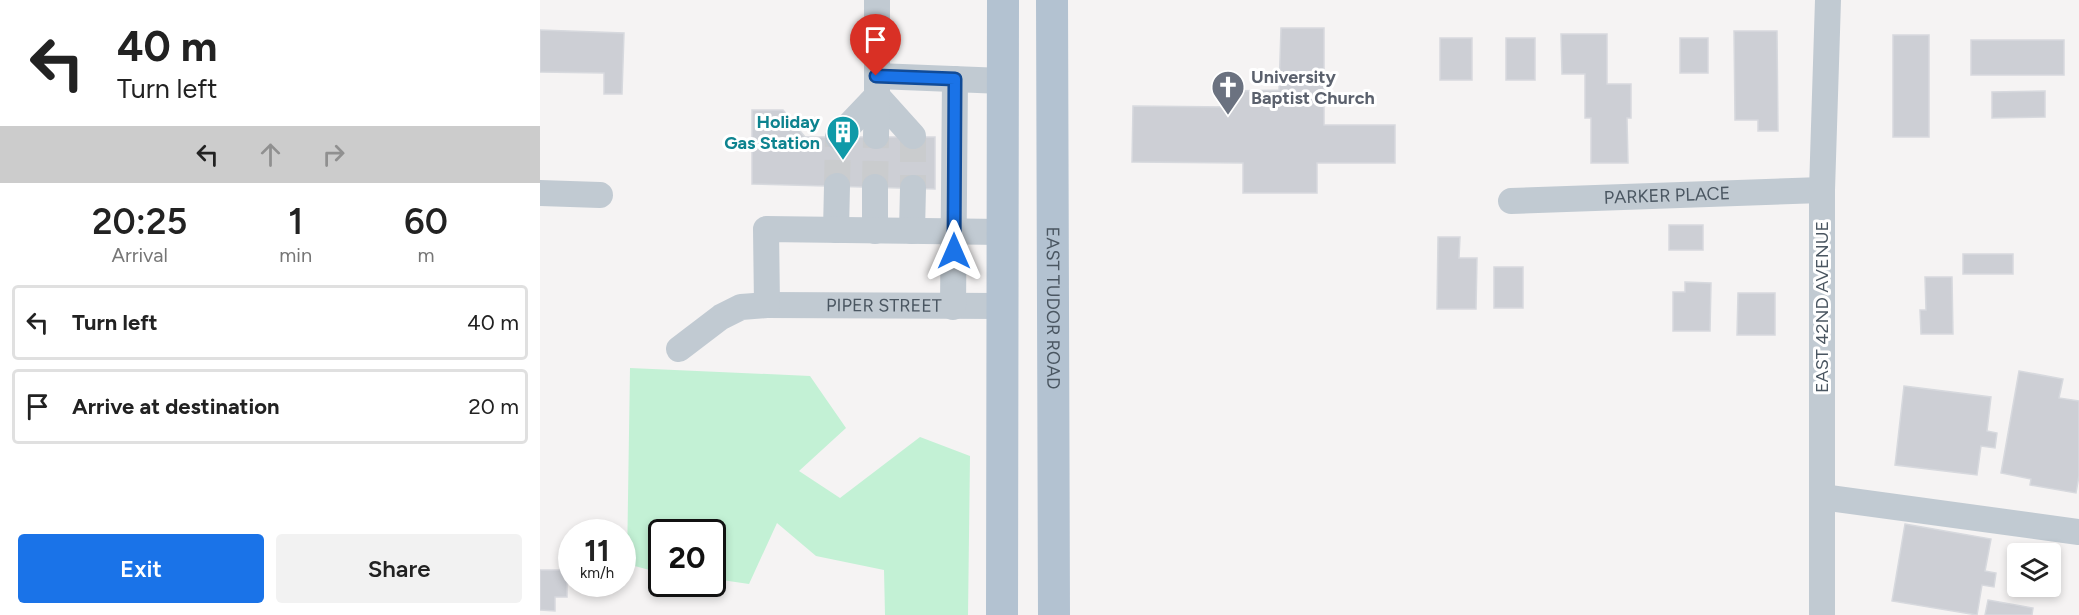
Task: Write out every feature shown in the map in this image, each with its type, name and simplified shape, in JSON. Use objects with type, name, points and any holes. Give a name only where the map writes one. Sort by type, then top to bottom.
[{"type":"main road","points":[[1002,615],[1003,0]]},
{"type":"main road","name":"EAST TUDOR ROAD","points":[[1052,0],[1054,615]]},
{"type":"street","points":[[876,136],[877,0]]},
{"type":"street","name":"EAST 42ND AVENUE","points":[[1822,615],[1822,190],[1828,0]]},
{"type":"street","points":[[953,307],[955,79]]},
{"type":"street","points":[[838,136],[876,86],[955,79],[1003,81]]},
{"type":"street","points":[[876,86],[913,136]]},
{"type":"street","points":[[836,230],[837,186]]},
{"type":"street","points":[[875,187],[875,231]]},
{"type":"street","points":[[912,231],[913,188]]},
{"type":"street","name":"PARKER PLACE","points":[[1511,201],[1822,190]]},
{"type":"street","points":[[540,193],[600,195]]},
{"type":"street","points":[[766,305],[766,229],[1002,232]]},
{"type":"street","name":"PIPER STREET","points":[[680,349],[721,317],[741,307],[766,305],[1002,306]]},
{"type":"street","points":[[1822,497],[2079,532]]},
{"type":"green space","points":[[630,368],[810,376],[846,428],[799,471],[840,498],[920,437],[970,456],[968,615],[885,615],[884,570],[816,556],[777,523],[749,584],[726,581],[726,519],[648,519],[648,570],[636,566],[636,519],[628,519]]},
{"type":"building","name":"University Baptist Church","points":[[1281,28],[1324,28],[1324,125],[1395,125],[1395,163],[1317,163],[1317,193],[1243,193],[1243,163],[1132,162],[1133,106],[1230,107],[1230,91],[1279,90]]},
{"type":"building","points":[[540,30],[624,33],[622,94],[604,94],[604,73],[540,72]]},
{"type":"building","points":[[1734,31],[1777,31],[1778,131],[1758,131],[1758,120],[1735,120]]},
{"type":"building","points":[[1561,34],[1607,34],[1607,84],[1631,84],[1631,118],[1627,118],[1628,163],[1591,163],[1591,118],[1585,118],[1585,74],[1562,74]]},
{"type":"building","points":[[1893,35],[1929,35],[1929,137],[1893,137]]},
{"type":"building","points":[[1440,38],[1472,38],[1472,80],[1440,80]]},
{"type":"building","points":[[1506,38],[1535,38],[1535,80],[1506,80]]},
{"type":"building","points":[[1680,38],[1708,38],[1708,73],[1680,73]]},
{"type":"building","points":[[1971,40],[2064,40],[2064,75],[1971,75]]},
{"type":"building","points":[[2045,91],[2045,117],[1992,118],[1992,92]]},
{"type":"building","name":"Holiday Gas Station","points":[[752,110],[783,110],[805,137],[935,137],[935,189],[752,184]]},
{"type":"building","points":[[1669,225],[1703,225],[1703,250],[1669,250]]},
{"type":"building","points":[[1438,237],[1460,237],[1459,258],[1477,258],[1476,309],[1437,309]]},
{"type":"building","points":[[1963,254],[2013,254],[2013,274],[1963,274]]},
{"type":"building","points":[[1494,267],[1523,267],[1523,308],[1494,308]]},
{"type":"building","points":[[1925,277],[1952,277],[1953,334],[1921,334],[1920,310],[1926,310]]},
{"type":"building","points":[[1685,282],[1711,283],[1710,331],[1673,331],[1673,292],[1685,292]]},
{"type":"building","points":[[1738,293],[1775,293],[1775,335],[1737,335]]},
{"type":"building","points":[[2019,371],[2063,379],[2059,398],[2079,401],[2079,476],[2076,493],[2030,485],[2031,479],[2001,473]]},
{"type":"building","points":[[1904,386],[1991,397],[1987,431],[1997,433],[1995,448],[1981,446],[1977,475],[1895,465]]},
{"type":"building","points":[[1905,524],[1991,539],[1985,571],[1996,573],[1994,587],[1982,585],[1977,615],[1892,601]]},
{"type":"building","points":[[540,570],[558,570],[558,597],[555,597],[555,611],[540,610]]},
{"type":"building","points":[[1988,600],[2033,608],[2032,615],[1985,615]]},
{"type":"tunnel","points":[[875,187],[876,136]]},
{"type":"tunnel","points":[[913,136],[913,188]]},
{"type":"tunnel","points":[[837,186],[838,137]]},
{"type":"place","name":"University Baptist Church","points":[[1228,116]]},
{"type":"place","name":"Holiday Gas Station","points":[[843,161]]},
{"type":"route","points":[[876,76],[955,79],[954,251]]}]
